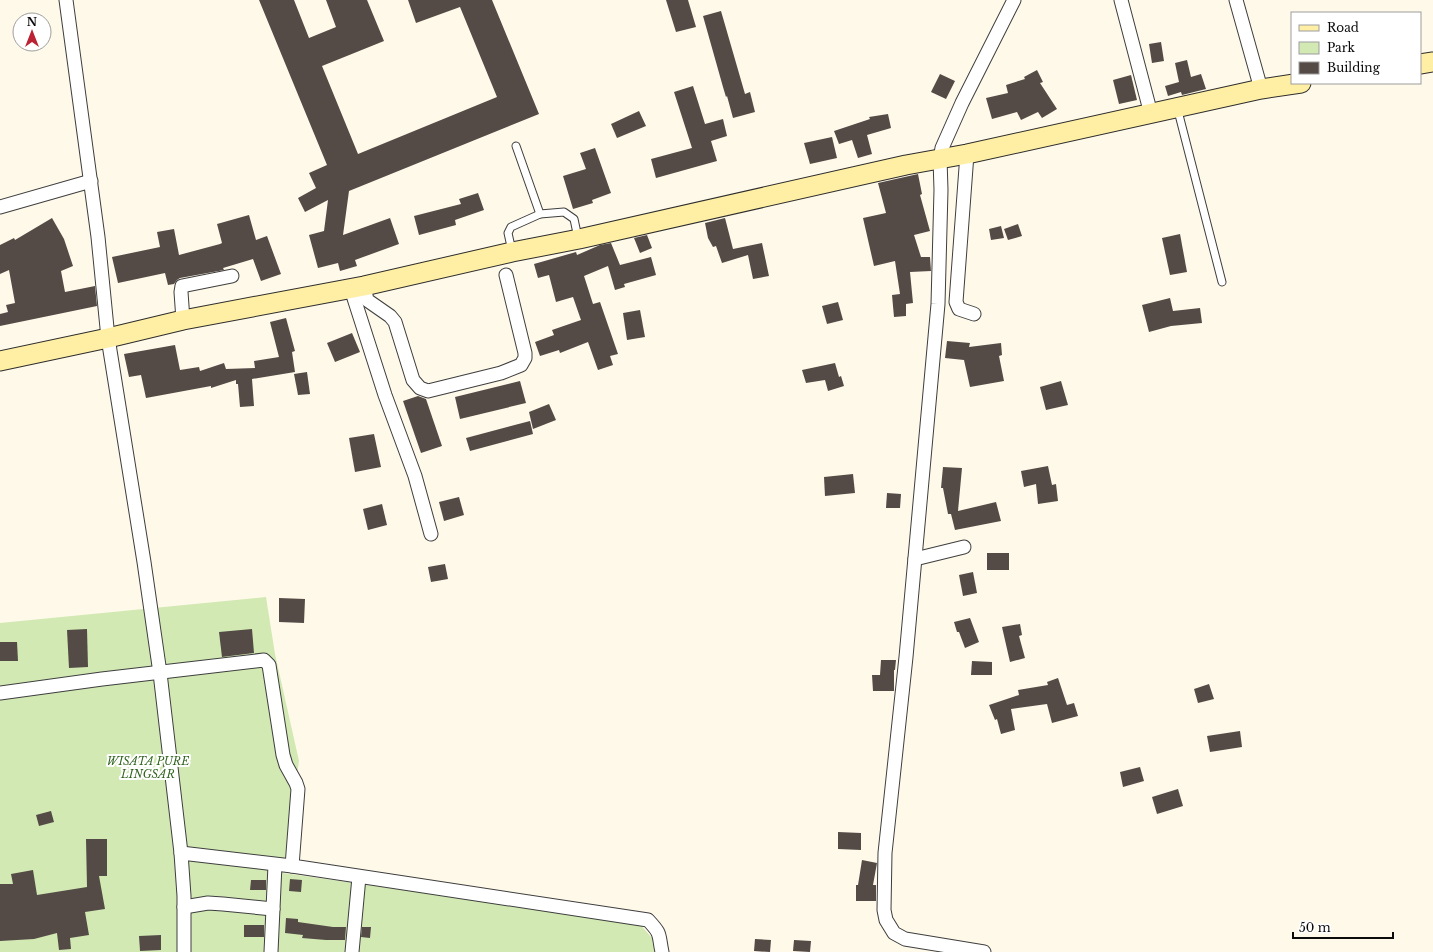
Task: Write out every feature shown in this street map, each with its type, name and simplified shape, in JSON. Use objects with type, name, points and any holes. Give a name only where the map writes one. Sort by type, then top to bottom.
[{"type":"street","points":[[66,0],[98,237],[108,338],[144,562],[160,673],[181,853],[184,907],[184,952]]},
{"type":"street","points":[[984,952],[905,939],[894,933],[886,920],[884,910],[885,853],[906,657],[938,304],[941,190],[940,159],[942,148],[962,103],[1014,0]]},
{"type":"street","points":[[1121,0],[1152,114]]},
{"type":"street","points":[[1236,0],[1261,89]]},
{"type":"street","points":[[1421,64],[1433,62]]},
{"type":"street","points":[[0,361],[183,320],[357,288],[512,252],[578,239],[906,165],[967,154],[1261,89],[1294,84]]},
{"type":"street","points":[[967,154],[956,302],[959,309],[974,314]]},
{"type":"street","points":[[0,207],[90,181]]},
{"type":"street","points":[[357,288],[367,300],[390,316],[395,322],[413,380],[420,388],[428,391],[501,372],[521,365],[525,353],[506,275]]},
{"type":"street","points":[[183,320],[182,286],[232,276]]},
{"type":"street","points":[[357,288],[385,395],[414,476],[431,534]]},
{"type":"street","points":[[915,559],[964,547]]},
{"type":"street","points":[[0,693],[102,679],[264,660],[269,665],[283,755],[286,765],[296,782],[298,789],[292,866]]},
{"type":"street","points":[[181,853],[292,866],[648,920],[658,931],[661,937],[662,952]]},
{"type":"street","points":[[271,952],[275,865]]},
{"type":"street","points":[[352,952],[359,877]]},
{"type":"street","points":[[184,907],[208,903],[273,909]]},
{"type":"lane","points":[[1176,107],[1222,282]]},
{"type":"lane","points":[[516,146],[540,214]]},
{"type":"lane","points":[[512,252],[508,233],[511,226],[540,214],[564,212],[570,215],[576,223],[578,239]]},
{"type":"green space","name":"WISATA PURE LINGSAR","points":[[266,597],[275,654],[299,761],[283,873],[639,923],[664,952],[0,952],[0,623]]},
{"type":"building","points":[[259,0],[294,0],[309,38],[336,27],[326,0],[367,0],[384,41],[322,66],[358,154],[497,97],[460,7],[416,23],[408,0],[492,0],[539,114],[349,191],[343,235],[390,218],[399,244],[355,260],[357,266],[340,271],[338,263],[318,268],[309,235],[324,231],[328,200],[305,212],[298,198],[316,188],[309,173],[327,165]]},
{"type":"building","points":[[666,0],[688,0],[696,27],[676,32]]},
{"type":"building","points":[[721,11],[745,94],[750,92],[755,112],[733,118],[703,16]]},
{"type":"building","points":[[1161,42],[1164,61],[1152,63],[1149,44]]},
{"type":"building","points":[[1187,60],[1191,77],[1201,74],[1206,89],[1182,95],[1181,92],[1168,96],[1165,86],[1179,82],[1175,63]]},
{"type":"building","points":[[1037,70],[1043,82],[1040,83],[1057,109],[1042,118],[1038,112],[1021,120],[1017,112],[992,119],[986,98],[1008,93],[1006,85],[1025,79],[1024,77]]},
{"type":"building","points":[[940,74],[955,81],[946,99],[931,92]]},
{"type":"building","points":[[1131,75],[1137,100],[1119,104],[1113,80]]},
{"type":"building","points":[[693,86],[705,124],[723,119],[727,136],[711,141],[717,161],[656,178],[651,159],[692,148],[674,92]]},
{"type":"building","points":[[639,111],[646,126],[617,138],[611,124]]},
{"type":"building","points":[[888,114],[891,128],[867,135],[872,154],[858,158],[852,140],[839,144],[834,131],[870,119],[869,117]]},
{"type":"building","points":[[832,137],[837,158],[810,164],[804,143]]},
{"type":"building","points":[[595,148],[611,193],[592,200],[593,203],[573,209],[563,176],[586,169],[580,153]]},
{"type":"building","points":[[918,174],[922,194],[920,195],[930,231],[914,235],[921,257],[930,257],[931,271],[910,272],[913,303],[906,304],[906,316],[894,317],[892,295],[900,294],[895,261],[874,266],[863,218],[886,213],[878,183]]},
{"type":"building","points":[[478,193],[484,210],[455,220],[456,225],[419,235],[414,216],[461,204],[459,199]]},
{"type":"building","points":[[249,215],[256,240],[267,236],[281,274],[261,281],[253,259],[223,268],[224,270],[180,278],[174,284],[168,285],[165,273],[118,283],[112,257],[160,247],[157,232],[174,229],[179,255],[222,243],[217,224]]},
{"type":"building","points":[[52,218],[64,239],[73,266],[61,271],[65,292],[95,286],[97,306],[0,326],[0,314],[8,312],[6,305],[15,303],[9,270],[0,274],[0,245],[14,238],[15,240]]},
{"type":"building","points":[[725,218],[733,249],[762,243],[769,276],[753,279],[748,255],[722,263],[716,246],[713,247],[708,238],[705,223]]},
{"type":"building","points":[[1018,224],[1022,236],[1008,240],[1004,229]]},
{"type":"building","points":[[1001,226],[1004,238],[991,240],[989,229]]},
{"type":"building","points":[[1180,234],[1187,272],[1170,275],[1162,238]]},
{"type":"building","points":[[647,235],[652,248],[640,253],[634,238]]},
{"type":"building","points":[[611,243],[620,265],[651,257],[656,275],[624,284],[625,287],[615,290],[608,266],[584,276],[593,304],[600,302],[618,354],[610,356],[613,365],[598,370],[588,342],[560,353],[559,350],[540,356],[535,342],[554,335],[552,330],[581,320],[573,297],[556,302],[549,275],[538,278],[534,264],[576,252],[577,255],[600,245]]},
{"type":"building","points":[[1170,298],[1173,311],[1200,308],[1202,323],[1171,326],[1149,332],[1142,305]]},
{"type":"building","points":[[838,302],[843,320],[827,324],[822,306]]},
{"type":"building","points":[[640,310],[645,337],[627,340],[623,313]]},
{"type":"building","points":[[286,318],[295,351],[292,352],[295,372],[252,379],[254,406],[240,407],[238,384],[236,384],[236,380],[211,388],[211,386],[146,398],[141,375],[129,377],[124,354],[175,345],[180,370],[199,367],[200,371],[224,363],[226,369],[255,368],[254,361],[279,357],[270,322]]},
{"type":"building","points":[[352,333],[360,352],[335,362],[327,343]]},
{"type":"building","points":[[947,341],[970,343],[969,347],[1001,343],[1002,355],[999,356],[1004,381],[970,387],[964,360],[945,358]]},
{"type":"building","points":[[835,363],[839,377],[841,376],[844,386],[828,391],[825,380],[806,383],[802,370]]},
{"type":"building","points":[[307,372],[310,394],[298,395],[294,374]]},
{"type":"building","points":[[520,381],[526,403],[460,419],[455,397]]},
{"type":"building","points":[[1061,381],[1068,405],[1046,410],[1040,387]]},
{"type":"building","points":[[418,396],[426,399],[442,446],[421,453],[403,401]]},
{"type":"building","points":[[549,404],[556,420],[533,429],[529,412]]},
{"type":"building","points":[[530,421],[533,434],[470,451],[466,438]]},
{"type":"building","points":[[374,434],[381,467],[355,472],[349,438]]},
{"type":"building","points":[[1048,466],[1052,485],[1056,484],[1058,501],[1038,504],[1036,484],[1024,487],[1021,471]]},
{"type":"building","points":[[943,467],[962,468],[958,511],[996,502],[1001,521],[955,530],[951,514],[948,514],[943,488],[941,488]]},
{"type":"building","points":[[853,474],[855,493],[825,496],[824,477]]},
{"type":"building","points":[[887,493],[901,494],[900,508],[886,508]]},
{"type":"building","points":[[459,497],[464,515],[444,521],[439,502]]},
{"type":"building","points":[[382,504],[387,525],[368,530],[363,509]]},
{"type":"building","points":[[987,553],[1009,553],[1009,570],[987,570]]},
{"type":"building","points":[[445,564],[448,579],[431,582],[428,567]]},
{"type":"building","points":[[973,572],[977,593],[963,596],[959,575]]},
{"type":"building","points":[[279,598],[305,599],[304,623],[279,622]]},
{"type":"building","points":[[970,618],[979,642],[965,648],[954,622]]},
{"type":"building","points":[[1020,624],[1022,635],[1019,636],[1025,658],[1010,662],[1002,627]]},
{"type":"building","points":[[87,629],[88,667],[69,668],[67,630]]},
{"type":"building","points":[[252,629],[254,653],[222,657],[219,632]]},
{"type":"building","points":[[0,642],[17,642],[18,661],[0,661]]},
{"type":"building","points":[[881,660],[896,660],[894,670],[894,691],[873,691],[872,675],[880,675]]},
{"type":"building","points":[[972,661],[992,662],[992,675],[971,675]]},
{"type":"building","points":[[1058,678],[1067,705],[1074,703],[1078,716],[1052,723],[1047,704],[1011,709],[1015,730],[1001,734],[997,719],[995,720],[989,705],[1019,695],[1018,690],[1048,685],[1047,682]]},
{"type":"building","points":[[1209,684],[1214,699],[1198,703],[1194,689]]},
{"type":"building","points":[[1240,731],[1242,747],[1210,752],[1207,736]]},
{"type":"building","points":[[1140,767],[1144,781],[1123,787],[1120,772]]},
{"type":"building","points":[[1178,789],[1183,806],[1157,814],[1152,797]]},
{"type":"building","points":[[51,811],[54,822],[39,826],[36,815]]},
{"type":"building","points":[[838,832],[861,833],[861,850],[838,849]]},
{"type":"building","points":[[86,839],[107,839],[107,876],[99,876],[105,909],[85,912],[89,935],[70,938],[71,949],[59,950],[57,933],[34,939],[0,941],[0,884],[13,884],[11,874],[33,870],[37,895],[87,887]]},
{"type":"building","points":[[862,860],[877,863],[873,885],[876,885],[876,901],[856,901],[856,885],[858,885]]},
{"type":"building","points":[[290,879],[302,880],[301,892],[289,891]]},
{"type":"building","points":[[251,880],[266,880],[266,890],[250,890]]},
{"type":"building","points":[[286,918],[298,919],[298,922],[333,927],[346,927],[345,940],[302,938],[303,935],[285,933]]},
{"type":"building","points":[[244,925],[264,925],[264,937],[244,937]]},
{"type":"building","points":[[362,927],[371,927],[370,938],[361,937]]},
{"type":"building","points":[[161,935],[161,950],[140,951],[139,936]]},
{"type":"building","points":[[755,939],[771,940],[770,952],[754,951]]},
{"type":"building","points":[[794,940],[811,941],[810,952],[793,951]]}]
